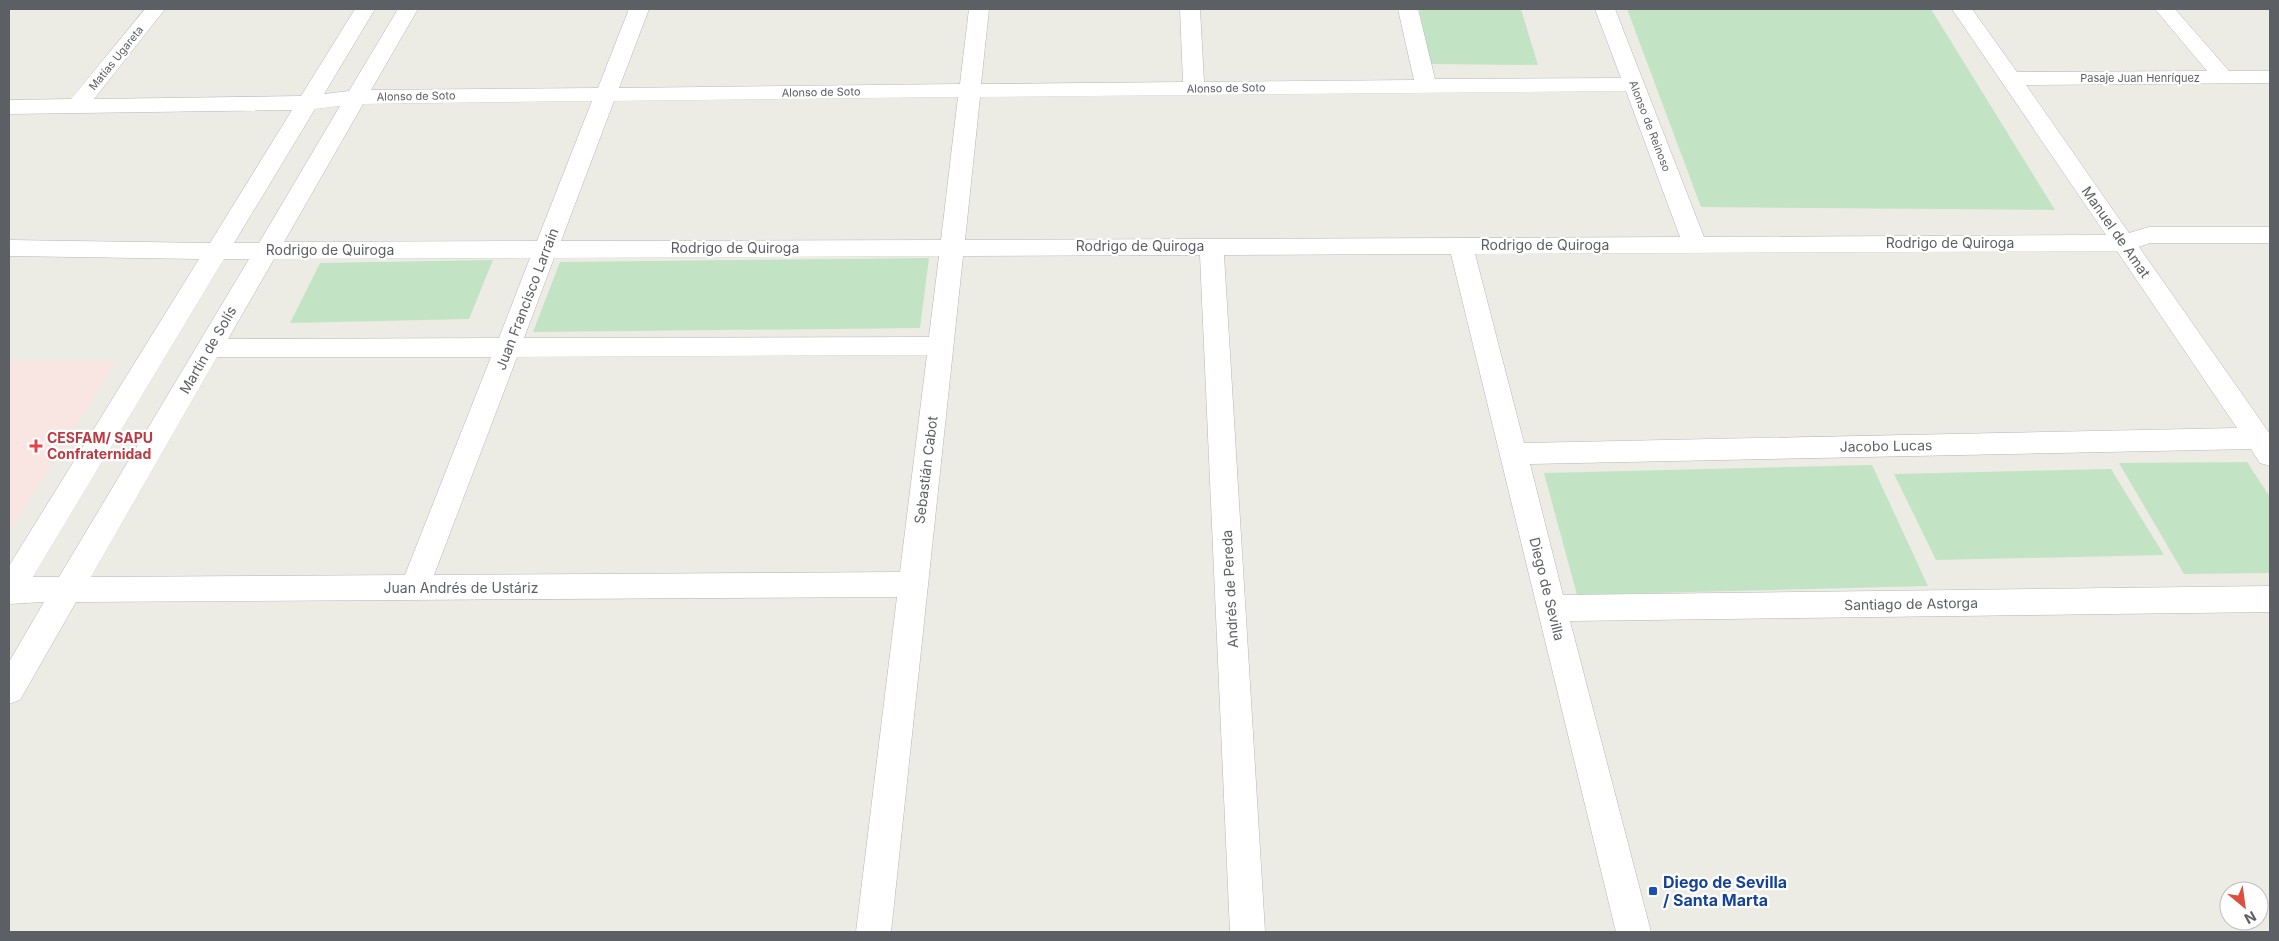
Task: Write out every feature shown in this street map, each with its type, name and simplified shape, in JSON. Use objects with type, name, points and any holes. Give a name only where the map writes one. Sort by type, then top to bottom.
[{"type":"street","name":"Matías Ugareta","points":[[78,106],[155,9]]},
{"type":"street","points":[[9,590],[365,9]]},
{"type":"street","name":"Martín de Solís","points":[[9,690],[408,9]]},
{"type":"street","name":"Juan Francisco Larraín","points":[[414,588],[639,9]]},
{"type":"street","name":"Sebastián Cabot","points":[[874,932],[979,9]]},
{"type":"street","points":[[1190,9],[1194,88]]},
{"type":"street","points":[[1408,9],[1426,86]]},
{"type":"street","name":"Alonso de Reinoso","points":[[1605,9],[1695,244]]},
{"type":"street","name":"Manuel de Amat","points":[[1962,9],[2264,446]]},
{"type":"street","points":[[2165,9],[2224,78]]},
{"type":"street","name":"Pasaje Juan Henríquez","points":[[2010,79],[2270,77]]},
{"type":"street","name":"Alonso de Soto","points":[[9,107],[307,103],[357,97],[1634,84]]},
{"type":"street","name":"Rodrigo de Quiroga","points":[[9,248],[215,251],[2123,243],[2149,236],[2270,234]]},
{"type":"street","name":"Diego de Sevilla","points":[[1461,245],[1633,932]]},
{"type":"street","name":"Andrés de Pereda","points":[[1212,246],[1247,932]]},
{"type":"street","points":[[210,348],[941,346]]},
{"type":"street","name":"Jacobo Lucas","points":[[1514,454],[2264,446]]},
{"type":"street","name":"Juan Andrés de Ustáriz","points":[[9,590],[913,584]]},
{"type":"street","name":"Santiago de Astorga","points":[[1552,608],[2270,599]]},
{"type":"shaded area","name":"CESFAM/ SAPU Confraternidad","points":[[9,361],[116,361],[9,532]]},
{"type":"green space","points":[[1419,9],[1521,9],[1538,65],[1430,64]]},
{"type":"green space","points":[[1627,9],[1931,9],[2055,210],[1701,207]]},
{"type":"green space","points":[[929,258],[920,328],[533,332],[560,262]]},
{"type":"green space","points":[[493,260],[469,319],[290,323],[320,263]]},
{"type":"green space","points":[[2247,462],[2270,497],[2270,573],[2184,574],[2119,463]]},
{"type":"green space","points":[[1872,465],[1928,586],[1577,595],[1544,473]]},
{"type":"green space","points":[[2111,469],[2164,555],[1936,560],[1894,474]]},
{"type":"place","name":"CESFAM/ SAPU Confraternidad","points":[[36,446]]},
{"type":"place","name":"Diego de Sevilla / Santa Marta","points":[[1653,891]]}]
